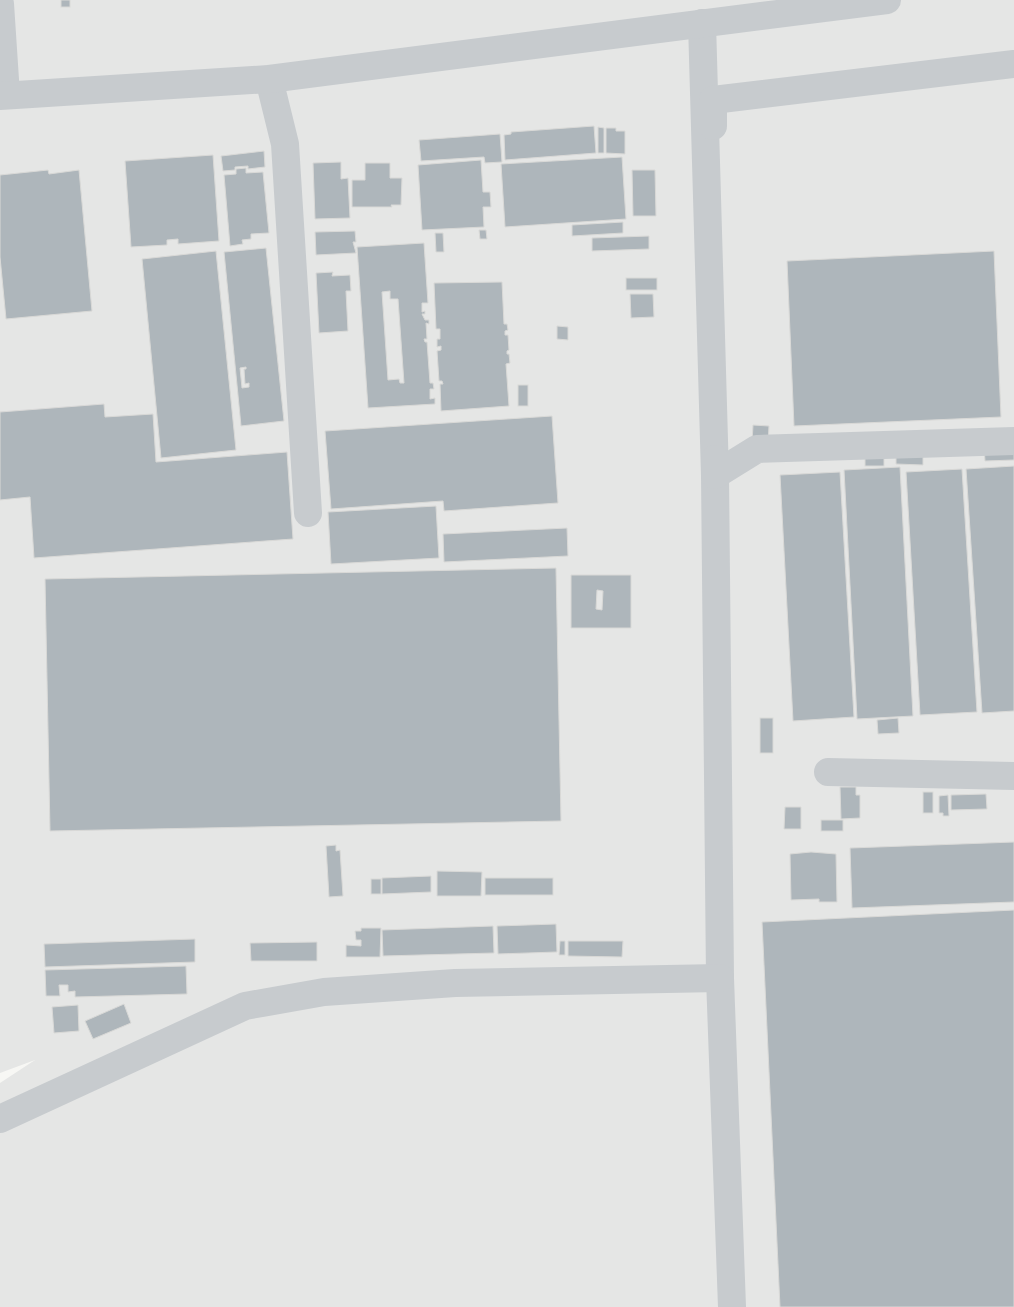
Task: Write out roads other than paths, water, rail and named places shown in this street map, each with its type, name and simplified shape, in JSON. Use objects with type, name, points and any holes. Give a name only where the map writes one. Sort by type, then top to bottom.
[{"type":"lane","points":[[0,4],[3,96],[269,78],[887,0]]},
{"type":"lane","points":[[702,23],[715,475]]},
{"type":"lane","points":[[732,1307],[720,978],[713,100],[1014,64]]},
{"type":"lane","points":[[269,78],[285,144],[308,513]]},
{"type":"lane","points":[[715,475],[758,449],[1014,441]]},
{"type":"lane","points":[[828,772],[1014,776]]},
{"type":"lane","points":[[0,1119],[244,1006],[324,992],[454,982],[720,978]]}]
